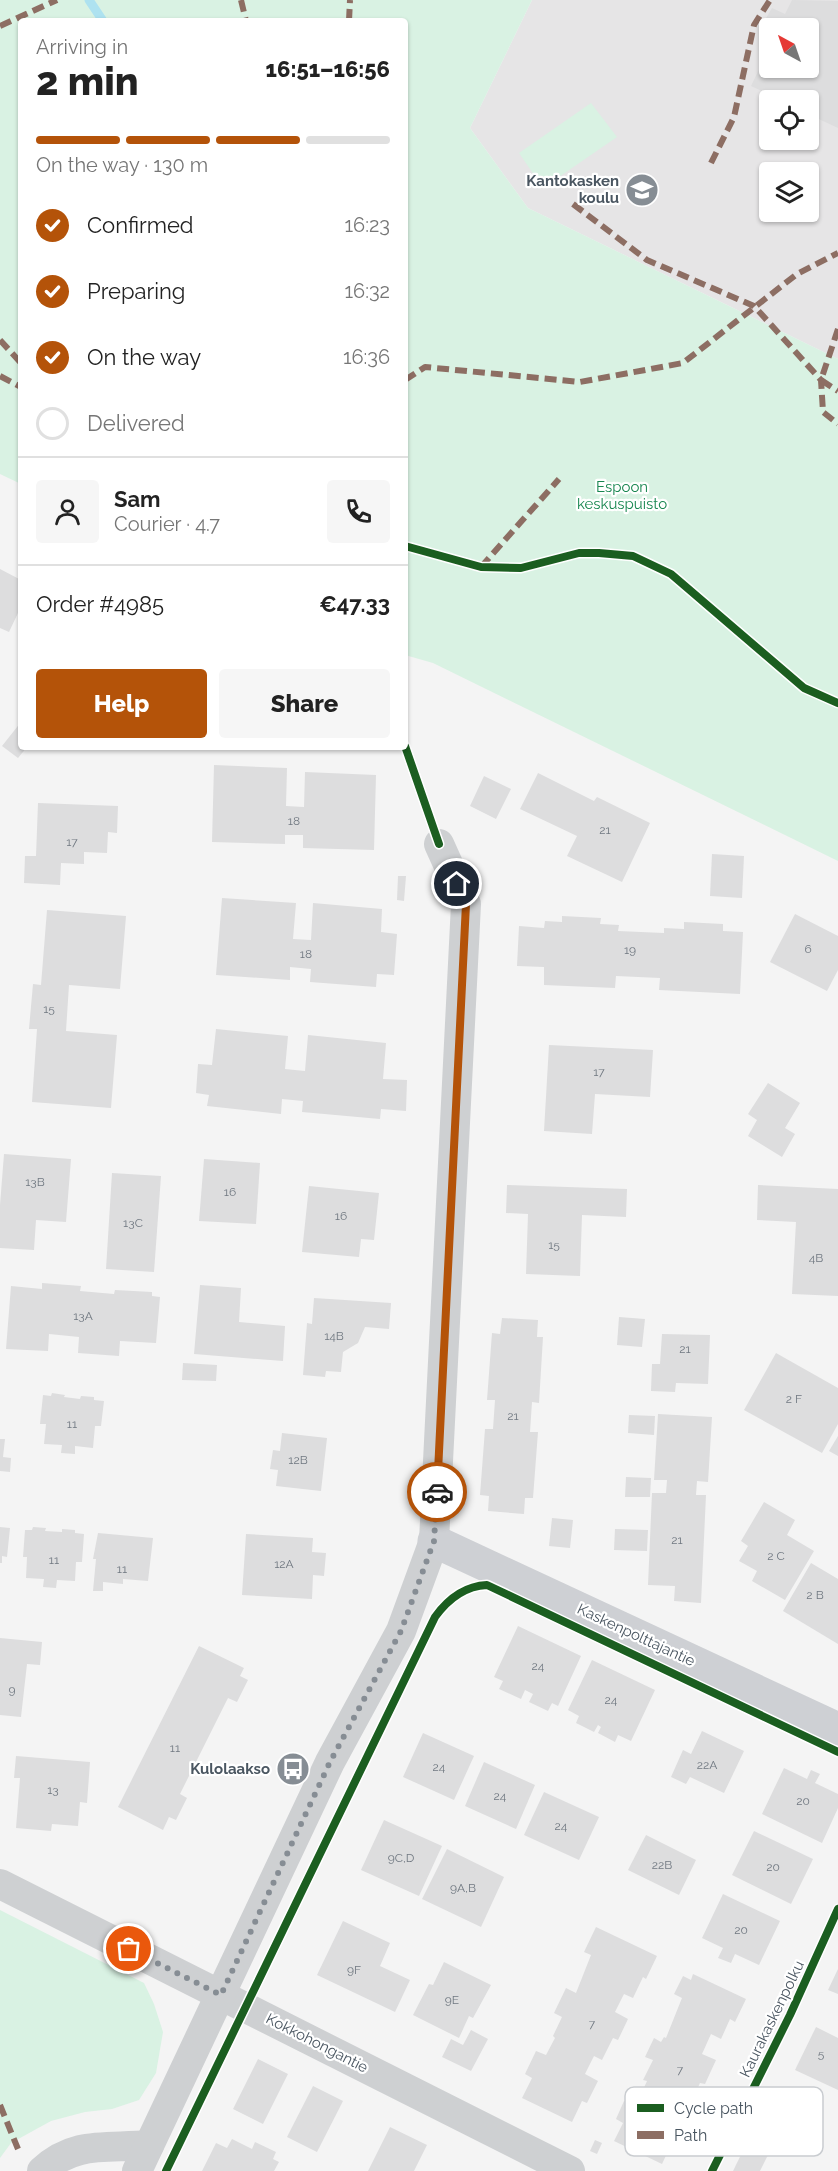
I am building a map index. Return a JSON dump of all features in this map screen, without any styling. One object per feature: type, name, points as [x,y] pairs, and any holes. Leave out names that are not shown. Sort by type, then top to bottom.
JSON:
[{"type":"street","points":[[42,2171],[55,2159],[75,2151],[102,2146],[143,2158],[330,1762],[401,1631],[434,1541],[466,904],[439,844]]},
{"type":"street","name":"Kaskenpolttajantie","points":[[434,1541],[838,1730]]},
{"type":"street","name":"Kokkohongantie","points":[[0,1884],[570,2171]]},
{"type":"shaded area","name":"Kantokasken koulu","points":[[532,0],[838,0],[838,359],[528,208],[470,128]]},
{"type":"green space","name":"Espoon keskuspuisto","points":[[0,0],[532,0],[470,128],[528,208],[838,359],[838,861],[433,663],[408,656],[408,18],[18,18],[18,483],[0,474]]},
{"type":"green space","points":[[591,103],[617,137],[543,188],[519,153]]},
{"type":"green space","points":[[0,1910],[144,1983],[163,2032],[156,2073],[139,2100],[112,2109],[85,2112],[51,2121],[11,2143],[0,2158]]},
{"type":"building","points":[[792,0],[838,1],[838,128],[819,119],[819,90],[760,90],[751,86],[759,70],[759,78],[819,78],[819,18],[766,18],[772,8],[785,14]]},
{"type":"building","points":[[0,569],[18,578],[18,613],[9,632],[0,628]]},
{"type":"building","points":[[18,726],[18,750],[25,750],[18,758],[2,746]]},
{"type":"building","points":[[214,765],[287,768],[286,806],[304,807],[305,772],[376,775],[374,850],[303,848],[303,835],[285,835],[285,844],[212,842]]},
{"type":"building","points":[[538,773],[594,801],[597,797],[650,823],[622,882],[567,856],[577,836],[520,809]]},
{"type":"building","points":[[484,776],[511,789],[496,819],[470,806]]},
{"type":"building","points":[[38,803],[118,806],[117,833],[108,832],[107,853],[84,852],[84,864],[61,863],[60,885],[24,883],[25,856],[36,856]]},
{"type":"building","points":[[712,854],[744,856],[742,898],[710,896]]},
{"type":"building","points":[[398,876],[406,876],[404,901],[397,900]]},
{"type":"building","points":[[222,898],[296,903],[293,939],[311,940],[313,903],[382,909],[381,932],[397,934],[394,975],[377,974],[376,987],[310,982],[311,969],[290,967],[290,980],[216,975]]},
{"type":"building","points":[[47,910],[126,916],[120,989],[69,985],[66,1031],[117,1035],[111,1108],[32,1102],[37,1029],[29,1029],[33,984],[41,985]]},
{"type":"building","points":[[795,914],[838,936],[838,970],[827,991],[770,962]]},
{"type":"building","points":[[562,916],[601,918],[600,924],[619,925],[618,931],[664,933],[664,928],[684,929],[684,922],[723,924],[723,931],[743,932],[740,994],[659,990],[660,978],[616,976],[615,988],[544,985],[544,967],[517,966],[519,926],[544,928],[545,921],[562,922]]},
{"type":"building","points":[[216,1029],[288,1036],[285,1069],[305,1071],[308,1035],[386,1043],[383,1079],[407,1080],[406,1111],[381,1109],[380,1119],[302,1112],[303,1101],[282,1099],[281,1114],[207,1106],[209,1095],[196,1093],[198,1064],[212,1065]]},
{"type":"building","points":[[549,1045],[653,1050],[650,1097],[595,1094],[592,1134],[544,1131]]},
{"type":"building","points":[[768,1083],[800,1103],[785,1128],[795,1134],[782,1157],[748,1136],[757,1120],[748,1114]]},
{"type":"building","points":[[4,1154],[71,1159],[66,1222],[36,1220],[34,1250],[0,1248],[0,1205]]},
{"type":"building","points":[[204,1159],[260,1163],[256,1224],[199,1221]]},
{"type":"building","points":[[112,1173],[161,1176],[154,1272],[106,1269]]},
{"type":"building","points":[[507,1185],[627,1189],[626,1217],[582,1215],[580,1276],[526,1274],[528,1214],[506,1213]]},
{"type":"building","points":[[758,1185],[838,1189],[838,1296],[792,1294],[796,1222],[757,1220]]},
{"type":"building","points":[[309,1186],[379,1193],[374,1240],[361,1239],[359,1257],[302,1252]]},
{"type":"building","points":[[42,1283],[81,1286],[80,1291],[114,1294],[115,1290],[152,1292],[152,1296],[160,1297],[156,1343],[120,1341],[119,1356],[78,1353],[79,1337],[49,1334],[48,1351],[6,1349],[11,1286],[42,1289]]},
{"type":"building","points":[[200,1285],[241,1288],[239,1322],[285,1326],[283,1361],[194,1354]]},
{"type":"building","points":[[314,1298],[391,1303],[389,1329],[365,1327],[358,1343],[343,1352],[341,1372],[326,1371],[325,1377],[303,1375],[307,1323],[312,1324]]},
{"type":"building","points":[[619,1317],[645,1319],[642,1347],[617,1345]]},
{"type":"building","points":[[502,1318],[538,1320],[537,1337],[543,1337],[539,1403],[532,1402],[530,1432],[538,1432],[533,1498],[525,1498],[524,1514],[488,1511],[489,1496],[480,1495],[485,1429],[493,1429],[495,1400],[487,1400],[492,1333],[500,1334]]},
{"type":"building","points":[[662,1334],[710,1335],[708,1384],[676,1383],[675,1392],[651,1391],[652,1364],[660,1364]]},
{"type":"building","points":[[776,1353],[838,1388],[838,1424],[822,1453],[744,1410]]},
{"type":"building","points":[[183,1363],[217,1365],[216,1381],[182,1380]]},
{"type":"building","points":[[52,1393],[80,1399],[81,1396],[94,1397],[94,1400],[104,1401],[101,1426],[95,1426],[93,1448],[75,1446],[75,1454],[61,1453],[62,1445],[44,1444],[46,1424],[40,1424],[43,1395],[51,1396]]},
{"type":"building","points":[[658,1414],[712,1417],[708,1482],[697,1481],[696,1495],[706,1495],[701,1603],[674,1601],[675,1586],[648,1585],[652,1493],[666,1493],[667,1480],[654,1480]]},
{"type":"building","points":[[629,1415],[655,1416],[654,1435],[628,1433]]},
{"type":"building","points":[[282,1433],[327,1438],[321,1491],[276,1486],[278,1470],[270,1469],[273,1450],[280,1451]]},
{"type":"building","points":[[838,1436],[838,1456],[829,1451]]},
{"type":"building","points":[[0,1439],[5,1439],[3,1457],[11,1458],[10,1472],[0,1471]]},
{"type":"building","points":[[626,1477],[651,1478],[650,1497],[625,1497]]},
{"type":"building","points":[[764,1502],[795,1520],[787,1535],[814,1551],[785,1600],[752,1581],[757,1571],[739,1561],[748,1546],[741,1541]]},
{"type":"building","points":[[552,1518],[573,1520],[570,1548],[549,1546]]},
{"type":"building","points":[[0,1527],[10,1528],[7,1557],[2,1556],[2,1563],[0,1563]]},
{"type":"building","points":[[33,1527],[46,1528],[45,1531],[75,1530],[75,1533],[84,1534],[82,1562],[76,1562],[75,1581],[57,1580],[56,1588],[43,1587],[44,1579],[26,1578],[27,1557],[23,1557],[25,1530],[32,1530]]},
{"type":"building","points":[[615,1529],[648,1530],[647,1551],[614,1550]]},
{"type":"building","points":[[98,1533],[153,1538],[148,1581],[123,1579],[123,1584],[103,1582],[103,1591],[93,1591],[96,1559],[93,1559]]},
{"type":"building","points":[[246,1534],[313,1538],[312,1552],[326,1553],[324,1576],[313,1575],[312,1599],[242,1595]]},
{"type":"building","points":[[811,1563],[838,1579],[838,1644],[783,1611]]},
{"type":"building","points":[[518,1626],[581,1656],[558,1706],[552,1703],[548,1711],[529,1702],[533,1694],[525,1690],[521,1699],[499,1689],[503,1681],[494,1677]]},
{"type":"building","points":[[0,1638],[42,1642],[40,1665],[27,1664],[21,1717],[0,1715]]},
{"type":"building","points":[[199,1646],[244,1668],[240,1676],[248,1680],[237,1702],[228,1698],[180,1794],[187,1798],[176,1820],[169,1817],[163,1830],[118,1807]]},
{"type":"building","points":[[592,1660],[655,1690],[631,1741],[618,1735],[615,1742],[598,1733],[601,1727],[598,1725],[594,1732],[576,1723],[579,1716],[568,1710]]},
{"type":"building","points":[[702,1731],[744,1751],[724,1793],[690,1777],[686,1784],[671,1777],[683,1750],[691,1754]]},
{"type":"building","points":[[423,1733],[474,1756],[454,1800],[403,1777]]},
{"type":"building","points":[[16,1756],[90,1762],[87,1803],[80,1802],[78,1826],[52,1824],[51,1831],[16,1828],[20,1778],[14,1778]]},
{"type":"building","points":[[484,1762],[535,1785],[516,1829],[465,1806]]},
{"type":"building","points":[[784,1768],[807,1779],[811,1770],[820,1774],[815,1783],[838,1794],[838,1808],[822,1843],[762,1814]]},
{"type":"building","points":[[544,1792],[599,1817],[579,1860],[524,1835]]},
{"type":"building","points":[[384,1820],[442,1846],[419,1896],[361,1870]]},
{"type":"building","points":[[754,1831],[813,1859],[791,1904],[732,1875]]},
{"type":"building","points":[[646,1835],[696,1860],[679,1895],[628,1870]]},
{"type":"building","points":[[447,1849],[504,1877],[481,1927],[422,1899]]},
{"type":"building","points":[[723,1894],[780,1921],[759,1965],[735,1954],[731,1963],[718,1958],[723,1948],[702,1938]]},
{"type":"building","points":[[343,1921],[390,1943],[380,1966],[410,1980],[395,2012],[317,1975]]},
{"type":"building","points":[[596,1927],[657,1956],[646,1979],[643,1977],[633,1998],[624,1994],[615,2012],[628,2019],[618,2040],[613,2038],[602,2060],[594,2056],[585,2074],[598,2081],[587,2103],[582,2101],[572,2122],[522,2098],[532,2078],[525,2074],[536,2051],[546,2055],[555,2038],[553,2036],[562,2017],[554,2013],[566,1988],[576,1993],[591,1955],[584,1952]]},
{"type":"building","points":[[444,1962],[491,1985],[473,2018],[469,2016],[459,2038],[413,2015],[429,1984],[433,1985]]},
{"type":"building","points":[[838,1969],[838,1994],[828,1990]]},
{"type":"building","points":[[693,1974],[746,1999],[735,2022],[730,2019],[721,2039],[711,2034],[702,2054],[716,2060],[705,2084],[700,2083],[698,2087],[644,2087],[647,2081],[643,2080],[653,2060],[645,2057],[654,2038],[661,2042],[664,2037],[666,2038],[682,1998],[674,1994],[683,1976],[691,1980]]},
{"type":"building","points":[[816,2027],[838,2038],[838,2090],[795,2070]]},
{"type":"building","points":[[471,2030],[488,2039],[471,2071],[442,2057],[451,2039],[463,2045]]},
{"type":"building","points":[[258,2059],[288,2074],[263,2124],[233,2109]]},
{"type":"building","points":[[313,2086],[343,2101],[317,2152],[287,2137]]},
{"type":"building","points":[[624,2101],[625,2146],[614,2141],[623,2123],[616,2119]]},
{"type":"building","points":[[390,2127],[427,2145],[414,2171],[368,2171]]},
{"type":"building","points":[[232,2139],[252,2149],[255,2142],[276,2152],[273,2159],[279,2162],[274,2171],[202,2171],[216,2143],[227,2148]]},
{"type":"building","points":[[595,2140],[602,2143],[597,2154],[590,2151]]},
{"type":"building","points":[[645,2156],[666,2156],[662,2164]]},
{"type":"building","points":[[740,2156],[768,2156],[760,2171],[733,2171]]},
{"type":"waterway","points":[[89,0],[101,18]]},
{"type":"marked path","points":[[0,26],[57,0]]},
{"type":"marked path","points":[[241,0],[245,18]]},
{"type":"marked path","points":[[349,18],[350,0]]},
{"type":"marked path","points":[[711,163],[734,117],[754,25],[770,0]]},
{"type":"marked path","points":[[573,204],[647,260],[754,306],[821,380],[823,412],[838,424]]},
{"type":"marked path","points":[[408,378],[425,367],[580,382],[683,363],[797,274],[838,253]]},
{"type":"marked path","points":[[838,329],[821,380],[838,391]]},
{"type":"marked path","points":[[0,340],[18,360]]},
{"type":"marked path","points":[[0,376],[18,385]]},
{"type":"marked path","points":[[481,567],[559,479]]},
{"type":"marked path","points":[[0,2105],[18,2149]]},
{"type":"cycle path","points":[[408,547],[481,567],[521,568],[579,553],[633,556],[671,574],[804,688],[838,703]]},
{"type":"cycle path","points":[[406,750],[439,844]]},
{"type":"cycle path","points":[[166,2171],[435,1617],[464,1591],[487,1585],[838,1752]]},
{"type":"cycle path","name":"Kaurakaskenpolku","points":[[754,2087],[790,2015],[838,1909]]},
{"type":"cycle path","name":"Kaurakaskenpolku","points":[[712,2171],[720,2156]]},
{"type":"way so far","points":[[129,1949],[221,1995],[330,1762],[401,1631],[434,1541],[437,1492]]},
{"type":"place","name":"Kantokasken koulu","points":[[642,190]]},
{"type":"place","name":"Kulolaakso","points":[[293,1769]]},
{"type":"route","points":[[437,1492],[466,904],[457,884]]}]
